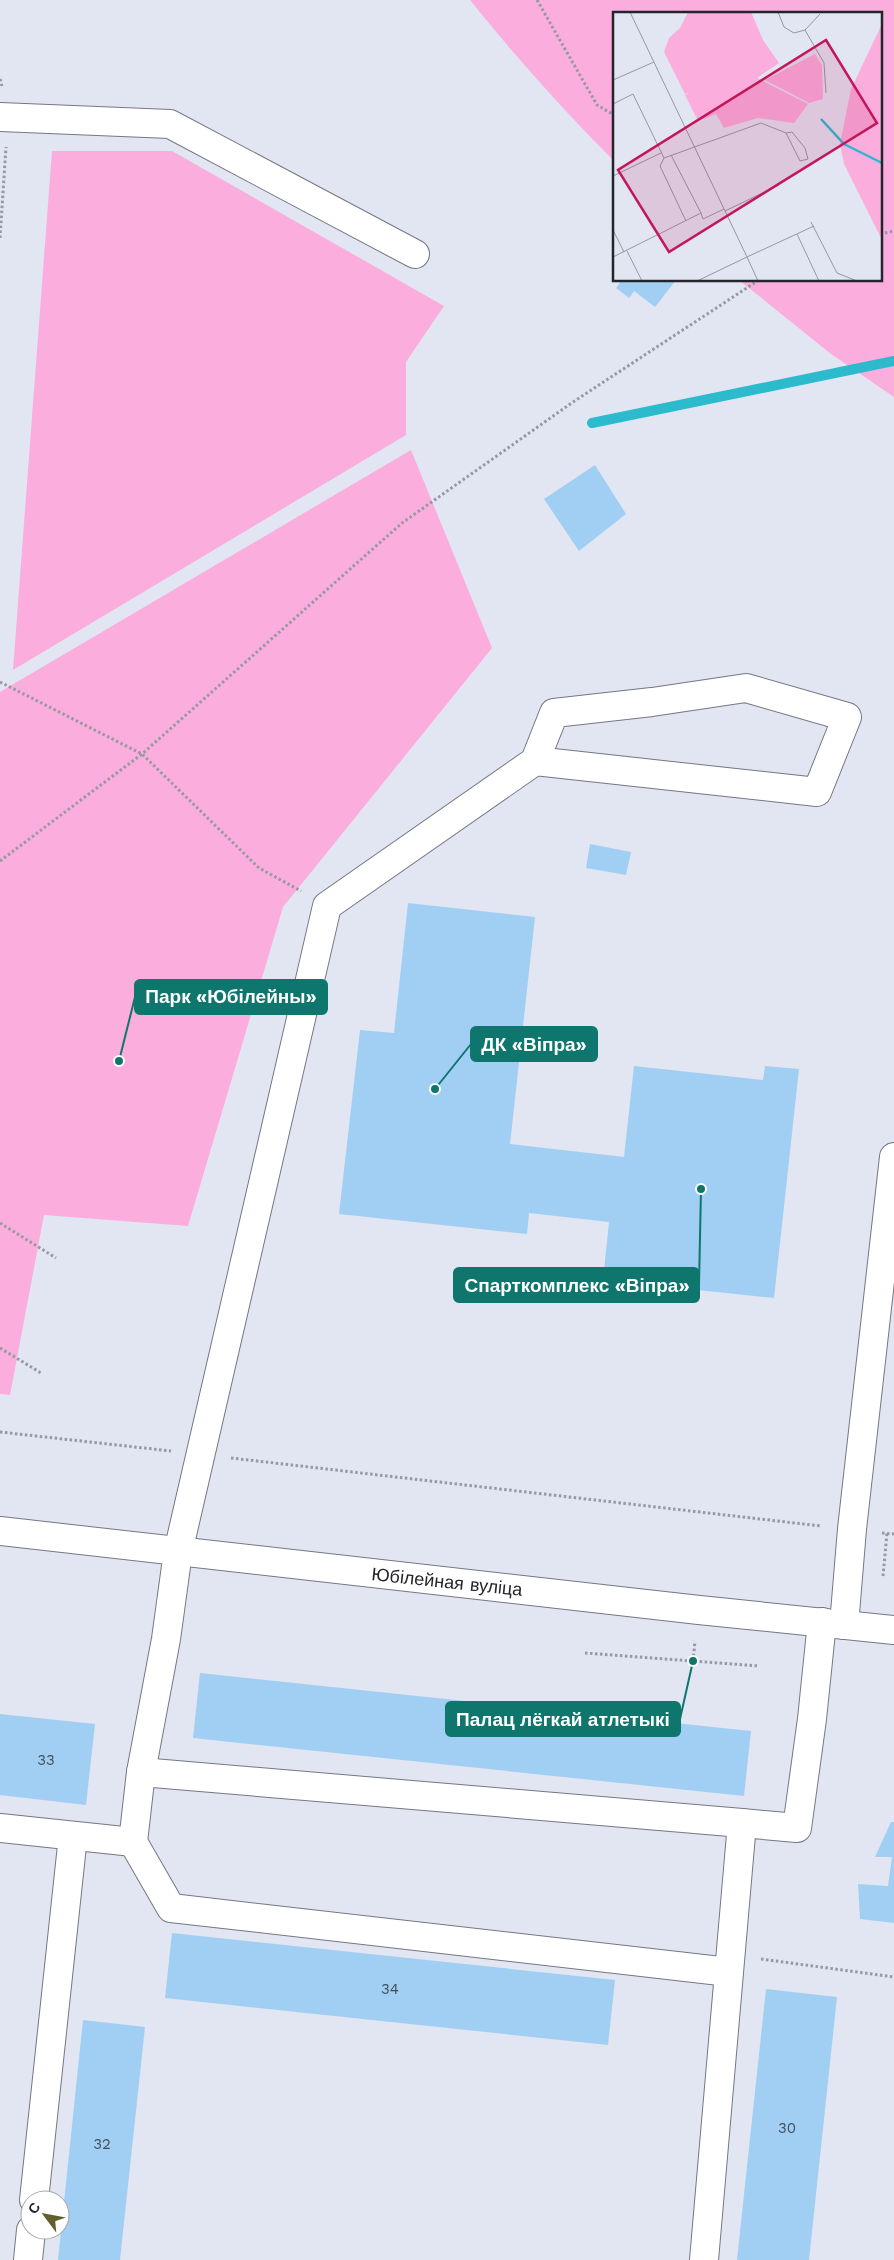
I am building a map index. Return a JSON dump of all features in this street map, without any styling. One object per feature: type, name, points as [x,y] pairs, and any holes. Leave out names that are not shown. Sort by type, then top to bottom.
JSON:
[{"type":"main road","points":[[4,117],[170,124],[415,254]]},
{"type":"main road","points":[[535,761],[817,792],[847,717],[746,688],[652,702],[554,713],[535,761],[327,906],[178,1552],[166,1639],[141,1772],[133,1842],[171,1908],[730,1963]]},
{"type":"main road","points":[[141,1772],[797,1828],[812,1719],[852,1530],[894,1157]]},
{"type":"main road","name":"Юбілейная вуліца","points":[[0,1531],[894,1630]]},
{"type":"main road","points":[[704,2260],[742,1823]]},
{"type":"main road","points":[[0,1828],[133,1842]]},
{"type":"main road","points":[[35,2190],[73,1836]]},
{"type":"main road","points":[[28,2260],[30,2240]]},
{"type":"path","points":[[537,0],[597,104],[613,114]]},
{"type":"path","points":[[0,79],[4,117],[0,238]]},
{"type":"path","points":[[0,861],[142,754],[402,523],[572,402],[757,281]]},
{"type":"path","points":[[0,682],[142,754],[259,868],[327,906]]},
{"type":"path","points":[[0,1223],[56,1258]]},
{"type":"path","points":[[0,1348],[41,1373]]},
{"type":"path","points":[[0,1432],[894,1534]]},
{"type":"path","points":[[884,1576],[887,1533]]},
{"type":"path","points":[[585,1652],[759,1666]]},
{"type":"path","points":[[730,1963],[894,1977]]},
{"type":"shaded area","points":[[470,0],[894,0],[894,397],[831,354],[740,281],[882,281],[882,12],[613,12],[613,160],[504,42]]},
{"type":"shaded area","points":[[52,151],[172,151],[444,306],[406,362],[406,435],[13,670]]},
{"type":"shaded area","points":[[411,450],[492,648],[283,907],[188,1226],[44,1215],[10,1395],[0,1394],[0,692]]},
{"type":"building","points":[[617,281],[675,281],[655,307],[634,291],[629,298],[616,288],[620,283]]},
{"type":"building","points":[[595,465],[626,514],[579,551],[544,499]]},
{"type":"building","points":[[590,844],[631,852],[626,875],[586,868]]},
{"type":"building","points":[[408,903],[535,917],[510,1144],[624,1157],[634,1066],[763,1080],[765,1066],[799,1069],[774,1298],[603,1280],[609,1222],[529,1213],[527,1234],[339,1214],[360,1030],[394,1033]]},
{"type":"building","points":[[200,1673],[751,1731],[744,1796],[193,1738]]},
{"type":"building","points":[[0,1714],[95,1724],[86,1805],[0,1795]]},
{"type":"building","points":[[891,1822],[894,1822],[894,1923],[860,1919],[858,1884],[888,1886],[892,1857],[875,1857]]},
{"type":"building","points":[[172,1933],[615,1980],[608,2045],[165,1998]]},
{"type":"building","points":[[766,1989],[837,1997],[809,2260],[737,2260]]},
{"type":"building","points":[[83,2020],[145,2027],[120,2260],[58,2260],[60,2240],[70,2240],[70,2190],[65,2190]]},
{"type":"waterway","points":[[592,423],[894,361]]},
{"type":"place","name":"Парк «Юбілейны»","points":[[119,1061]]},
{"type":"place","name":"ДК «Віпра»","points":[[435,1089]]},
{"type":"place","name":"Спарткомплекс «Віпра»","points":[[701,1189]]},
{"type":"place","name":"Палац лёгкай атлетыкі","points":[[693,1661]]}]
